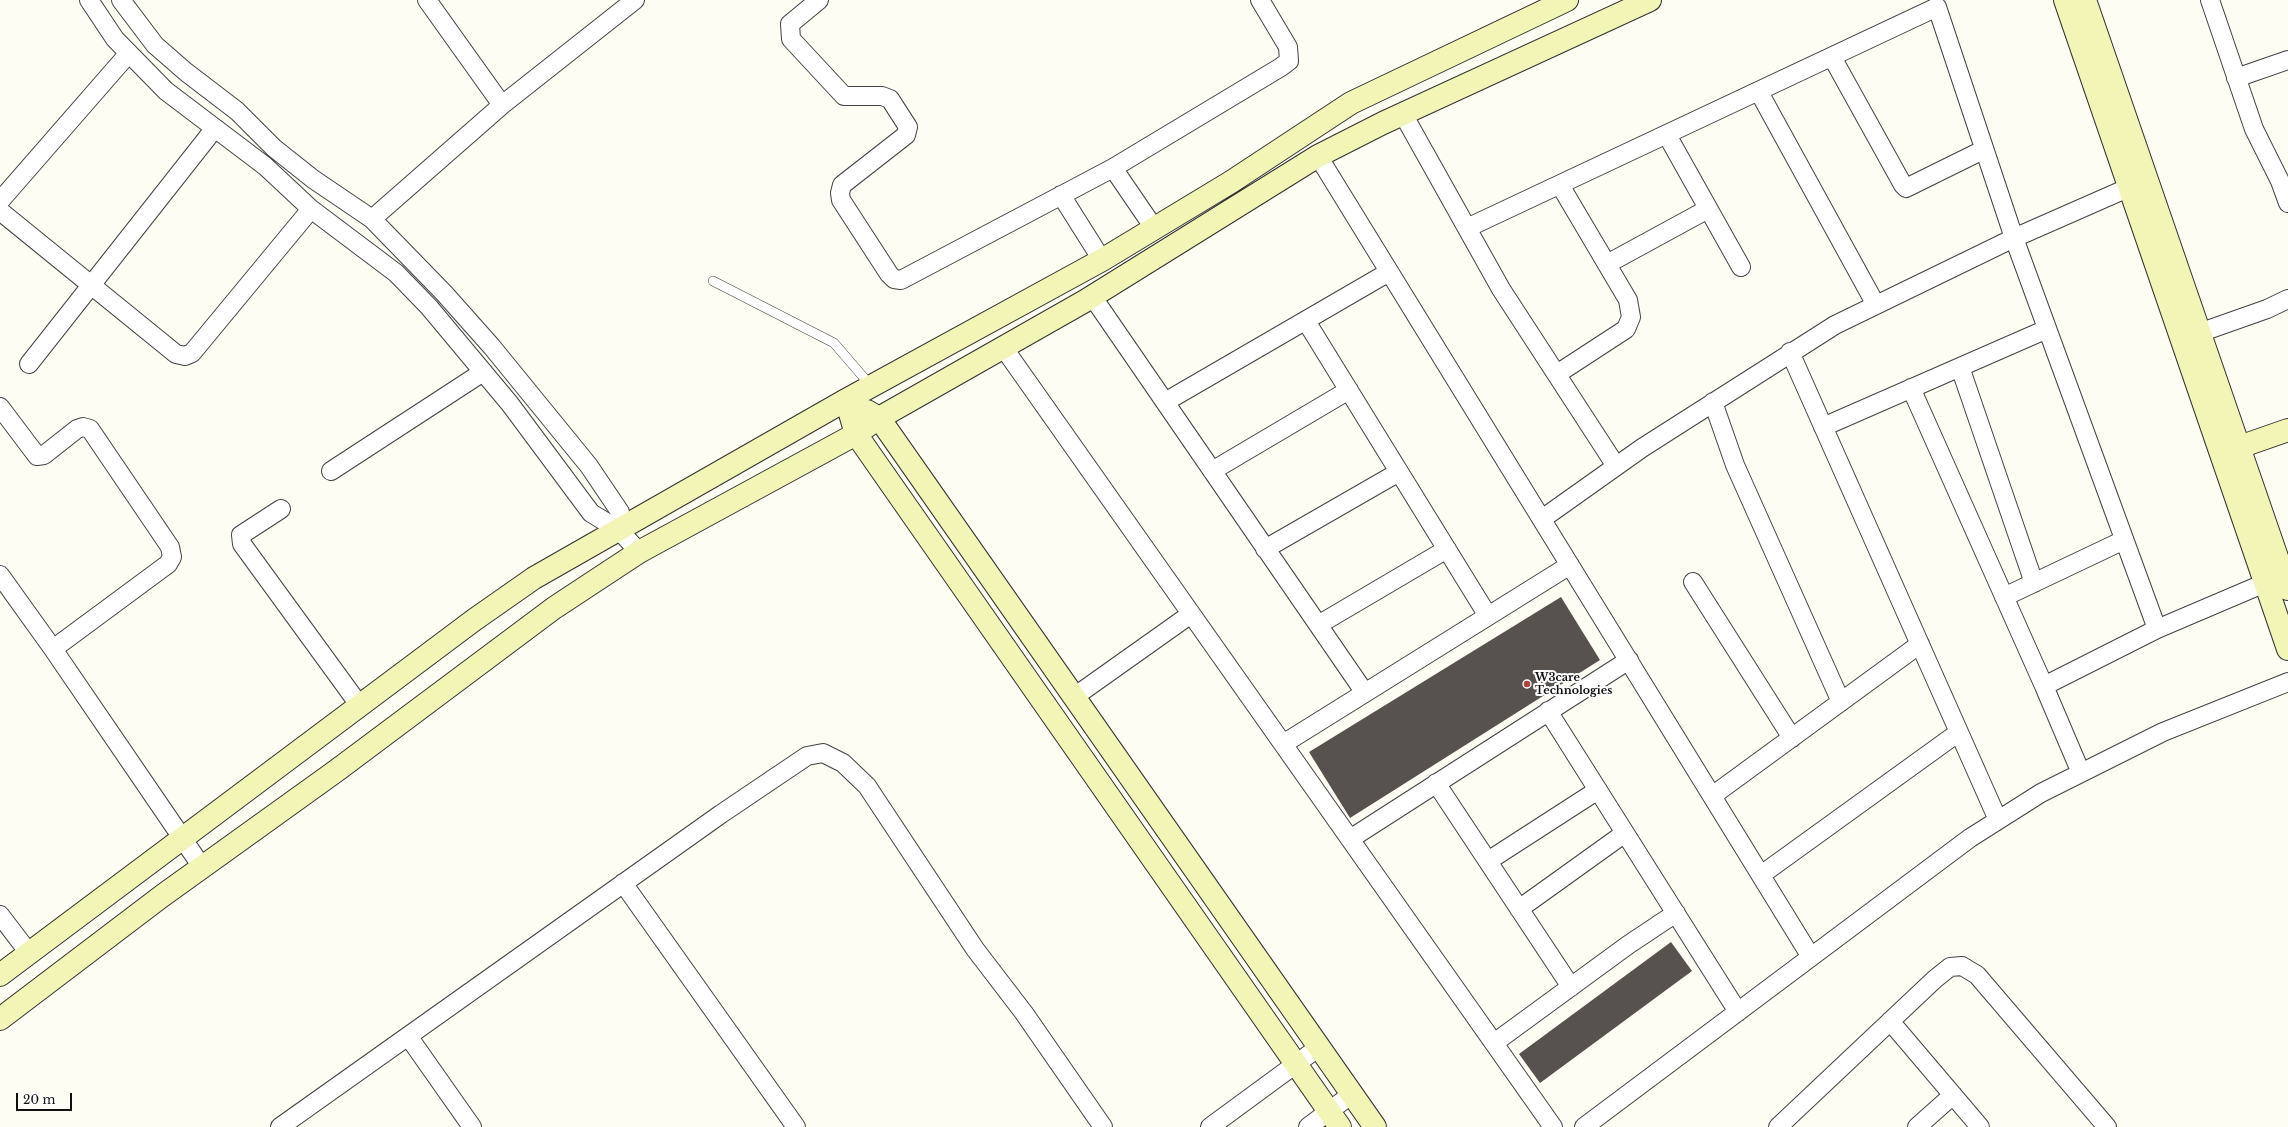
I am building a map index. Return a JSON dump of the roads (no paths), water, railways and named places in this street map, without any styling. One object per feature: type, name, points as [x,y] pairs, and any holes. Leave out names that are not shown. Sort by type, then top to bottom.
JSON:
[{"type":"street","points":[[89,0],[115,39],[166,91],[266,166],[311,209],[396,273],[430,308],[510,404],[591,513],[619,530],[639,552]]},
{"type":"street","points":[[122,0],[155,45],[186,72],[237,111],[274,148],[313,179],[372,219],[468,320],[589,466],[620,512],[619,530]]},
{"type":"street","points":[[427,0],[502,105]]},
{"type":"street","points":[[372,219],[615,6],[635,0]]},
{"type":"street","points":[[819,0],[790,24],[791,39],[844,96],[882,96],[890,99],[908,128],[906,135],[842,185],[840,193],[841,200],[888,274],[894,279],[901,280],[1113,168],[1289,61],[1288,47],[1260,0]]},
{"type":"street","points":[[0,975],[474,620],[534,578],[871,386],[1102,260],[1231,182],[1351,103],[1568,0]]},
{"type":"street","points":[[0,1019],[554,608],[639,552],[856,434],[879,418],[1092,296],[1318,156],[1403,114],[1650,0]]},
{"type":"street","points":[[2065,0],[2130,187],[2230,450],[2288,588]]},
{"type":"street","points":[[2085,0],[2199,332],[2266,583],[2288,649]]},
{"type":"street","points":[[2210,0],[2254,129],[2281,165],[2288,204]]},
{"type":"street","points":[[1467,228],[1832,57],[1935,4],[1983,150],[2014,238],[2157,629]]},
{"type":"street","points":[[0,201],[129,53]]},
{"type":"street","points":[[1832,57],[1906,188],[1983,150]]},
{"type":"street","points":[[2236,78],[2288,60]]},
{"type":"street","points":[[1758,92],[1876,305]]},
{"type":"street","points":[[1403,114],[1501,289],[1616,466]]},
{"type":"street","points":[[29,364],[215,128]]},
{"type":"street","points":[[1667,135],[1741,267]]},
{"type":"street","points":[[1318,156],[1811,957]]},
{"type":"street","points":[[1113,168],[1154,228]]},
{"type":"street","points":[[1557,374],[1626,330],[1631,317],[1628,300],[1560,185]]},
{"type":"street","points":[[1542,519],[1616,466],[1790,352],[1835,325],[2014,238],[2130,187]]},
{"type":"street","points":[[1062,195],[1102,260]]},
{"type":"street","points":[[0,212],[176,354],[185,356],[192,353],[311,209]]},
{"type":"street","points":[[1607,264],[1708,209]]},
{"type":"street","points":[[1165,402],[1389,272]]},
{"type":"street","points":[[1092,296],[1365,693]]},
{"type":"street","points":[[2199,332],[2267,309],[2288,299]]},
{"type":"street","points":[[1306,320],[1488,616]]},
{"type":"street","points":[[1823,427],[2047,329]]},
{"type":"street","points":[[1003,347],[1553,1127]]},
{"type":"street","points":[[1790,352],[1998,820]]},
{"type":"street","points":[[1960,367],[2034,584]]},
{"type":"street","points":[[331,471],[483,372]]},
{"type":"street","points":[[1912,388],[2044,686],[2080,773]]},
{"type":"street","points":[[1212,471],[1349,390]]},
{"type":"street","points":[[846,400],[879,418],[1375,1127]]},
{"type":"street","points":[[846,400],[856,434],[1334,1119]]},
{"type":"street","points":[[1713,402],[1735,464],[1841,702]]},
{"type":"street","points":[[0,407],[37,456],[44,455],[77,429],[83,427],[90,429],[170,547],[172,557],[168,564],[53,649]]},
{"type":"street","points":[[2230,450],[2288,430]]},
{"type":"street","points":[[1265,549],[1399,472]]},
{"type":"street","points":[[281,509],[241,535],[242,544],[360,706]]},
{"type":"street","points":[[2004,597],[2124,540]]},
{"type":"street","points":[[1318,625],[1447,550]]},
{"type":"street","points":[[1283,744],[1570,565]]},
{"type":"street","points":[[0,575],[53,649],[202,868]]},
{"type":"street","points":[[1693,582],[1792,738]]},
{"type":"street","points":[[2044,686],[2157,629],[2266,583]]},
{"type":"street","points":[[1074,697],[1191,614]]},
{"type":"street","points":[[1712,796],[1920,644]]},
{"type":"street","points":[[1350,838],[1629,660]]},
{"type":"street","points":[[1584,1127],[1970,838],[1998,820],[2041,793],[2162,732],[2288,682]]},
{"type":"street","points":[[1548,711],[1738,1012]]},
{"type":"street","points":[[1761,875],[1959,732]]},
{"type":"street","points":[[280,1127],[623,883],[807,756],[823,753],[843,762],[867,786],[975,949],[1024,1013],[1103,1127]]},
{"type":"street","points":[[1436,783],[1571,987]]},
{"type":"street","points":[[1488,862],[1598,790]]},
{"type":"street","points":[[1519,909],[1625,833]]},
{"type":"street","points":[[623,883],[796,1127]]},
{"type":"street","points":[[1494,1043],[1676,913]]},
{"type":"street","points":[[0,915],[29,953]]},
{"type":"street","points":[[1778,1127],[1935,979],[1950,968],[1962,966],[1977,975],[2098,1124]]},
{"type":"street","points":[[1890,1021],[1980,1127]]},
{"type":"street","points":[[408,1036],[472,1127]]},
{"type":"street","points":[[1210,1127],[1319,1047]]},
{"type":"street","points":[[1308,1127],[1334,1119],[1352,1094]]},
{"type":"street","points":[[1917,1127],[1953,1095]]},
{"type":"lane","points":[[713,281],[834,343],[871,386]]},
{"type":"place","name":"W3care Technologies","points":[[1527,684]]}]
